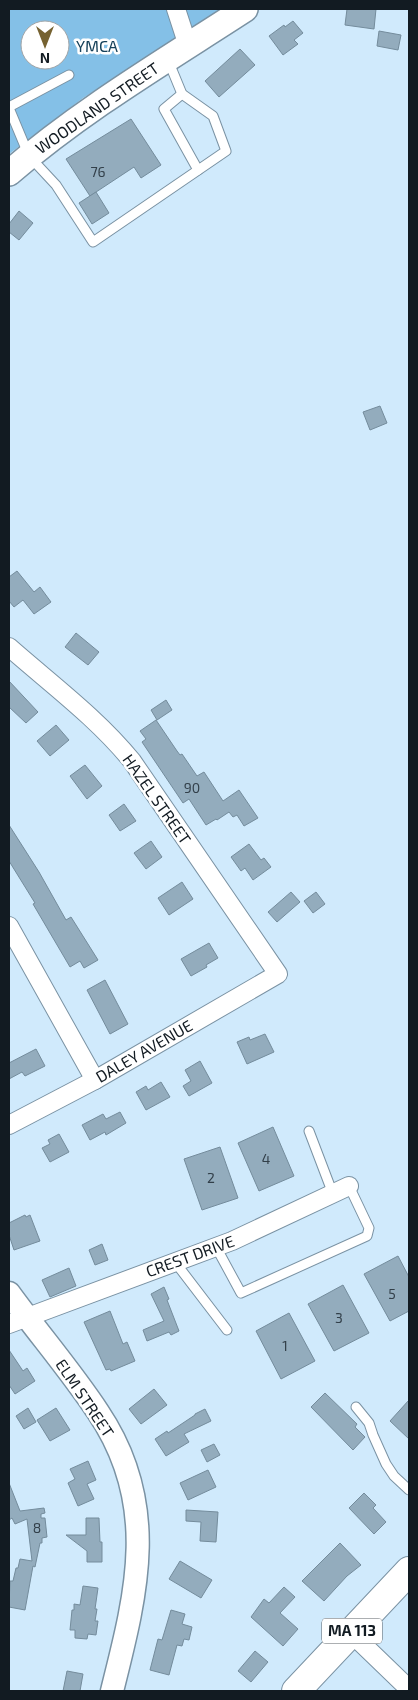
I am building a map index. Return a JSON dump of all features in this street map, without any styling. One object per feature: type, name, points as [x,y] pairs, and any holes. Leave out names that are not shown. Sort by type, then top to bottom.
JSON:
[{"type":"main road","name":"WOODLAND STREET","points":[[9,173],[58,132],[109,96],[245,9]]},
{"type":"main road","name":"MA 113","points":[[296,1691],[409,1571]]},
{"type":"street","points":[[176,9],[178,52]]},
{"type":"street","name":"HAZEL STREET","points":[[9,647],[117,742],[278,974]]},
{"type":"street","points":[[9,926],[95,1080]]},
{"type":"street","name":"DALEY AVENUE","points":[[9,1125],[95,1080],[278,974]]},
{"type":"street","name":"CREST DRIVE","points":[[18,1320],[232,1241],[349,1186]]},
{"type":"street","name":"ELM STREET","points":[[9,1293],[18,1320],[98,1412],[122,1459],[132,1490],[137,1514],[137,1574],[112,1691]]},
{"type":"street","points":[[350,1633],[409,1689]]},
{"type":"lane","points":[[69,75],[9,107],[29,156],[56,185],[93,242],[226,151],[213,116],[182,94],[178,52]]},
{"type":"lane","points":[[182,94],[164,109],[198,170]]},
{"type":"lane","points":[[309,1131],[332,1194]]},
{"type":"lane","points":[[216,1247],[241,1293],[367,1236],[369,1228],[349,1186]]},
{"type":"lane","points":[[175,1261],[227,1330]]},
{"type":"lane","points":[[356,1407],[370,1423],[373,1435],[386,1464],[394,1476],[409,1490]]},
{"type":"green space","name":"YMCA","points":[[9,9],[223,9],[83,98],[9,154]]},
{"type":"building","points":[[347,9],[376,9],[374,29],[345,25]]},
{"type":"building","points":[[293,21],[303,33],[294,40],[298,44],[283,55],[269,36]]},
{"type":"building","points":[[379,31],[401,35],[398,50],[377,46]]},
{"type":"building","points":[[240,49],[255,65],[219,97],[205,81]]},
{"type":"building","points":[[131,119],[161,165],[141,178],[134,167],[90,196],[66,159]]},
{"type":"building","points":[[96,192],[109,213],[92,224],[79,203]]},
{"type":"building","points":[[19,211],[33,223],[19,240],[9,232],[9,224]]},
{"type":"building","points":[[380,406],[387,423],[370,430],[363,412]]},
{"type":"building","points":[[17,571],[34,592],[40,587],[51,602],[34,614],[23,600],[14,607],[9,601],[9,577]]},
{"type":"building","points":[[76,633],[99,652],[88,665],[65,647]]},
{"type":"building","points":[[9,681],[38,712],[26,723],[9,707]]},
{"type":"building","points":[[166,700],[172,710],[157,720],[151,710]]},
{"type":"building","points":[[156,720],[197,776],[204,772],[223,801],[239,790],[258,818],[244,826],[237,815],[233,817],[229,812],[206,825],[189,799],[183,803],[142,742],[146,739],[140,731]]},
{"type":"building","points":[[56,725],[69,740],[50,756],[37,741]]},
{"type":"building","points":[[85,765],[102,786],[87,799],[70,776]]},
{"type":"building","points":[[124,804],[136,821],[120,831],[109,815]]},
{"type":"building","points":[[9,825],[39,872],[66,920],[71,917],[98,960],[84,968],[80,961],[70,967],[33,904],[35,903],[9,861]]},
{"type":"building","points":[[151,841],[162,857],[146,869],[134,853]]},
{"type":"building","points":[[249,844],[261,860],[264,858],[271,867],[253,880],[245,868],[241,871],[231,857]]},
{"type":"building","points":[[182,882],[193,899],[169,915],[158,898]]},
{"type":"building","points":[[291,892],[300,902],[277,922],[268,912]]},
{"type":"building","points":[[316,892],[325,904],[313,913],[304,901]]},
{"type":"building","points":[[209,943],[218,958],[191,976],[181,959]]},
{"type":"building","points":[[105,980],[128,1024],[110,1034],[87,990]]},
{"type":"building","points":[[265,1034],[274,1052],[247,1064],[237,1042],[249,1037],[250,1040]]},
{"type":"building","points":[[36,1049],[45,1066],[25,1076],[22,1072],[9,1079],[9,1063]]},
{"type":"building","points":[[200,1061],[212,1083],[189,1096],[183,1086],[191,1081],[185,1070]]},
{"type":"building","points":[[161,1082],[170,1097],[146,1110],[136,1092],[146,1086],[148,1090]]},
{"type":"building","points":[[120,1112],[126,1123],[106,1135],[105,1132],[90,1140],[82,1125],[103,1114],[106,1119]]},
{"type":"building","points":[[273,1127],[294,1176],[259,1191],[238,1143]]},
{"type":"building","points":[[59,1134],[69,1152],[50,1162],[42,1148],[50,1144],[48,1140]]},
{"type":"building","points":[[220,1147],[238,1198],[202,1210],[184,1159]]},
{"type":"building","points":[[25,1215],[26,1217],[30,1215],[40,1241],[14,1250],[9,1235],[9,1223]]},
{"type":"building","points":[[102,1244],[108,1260],[95,1265],[89,1250]]},
{"type":"building","points":[[398,1256],[409,1277],[409,1311],[390,1321],[364,1274]]},
{"type":"building","points":[[69,1268],[76,1286],[50,1297],[42,1280]]},
{"type":"building","points":[[343,1285],[369,1333],[334,1351],[308,1304]]},
{"type":"building","points":[[164,1287],[179,1331],[171,1335],[169,1332],[147,1341],[143,1330],[164,1321],[151,1294]]},
{"type":"building","points":[[110,1311],[123,1344],[127,1342],[135,1361],[111,1371],[110,1369],[106,1370],[84,1322]]},
{"type":"building","points":[[289,1313],[315,1361],[281,1379],[256,1331]]},
{"type":"building","points":[[9,1350],[23,1371],[27,1368],[35,1381],[15,1394],[9,1385]]},
{"type":"building","points":[[154,1389],[167,1405],[141,1424],[129,1409]]},
{"type":"building","points":[[325,1393],[357,1424],[355,1427],[365,1437],[353,1450],[311,1407]]},
{"type":"building","points":[[409,1400],[409,1439],[390,1421]]},
{"type":"building","points":[[28,1408],[36,1422],[24,1429],[16,1416]]},
{"type":"building","points":[[56,1408],[70,1430],[50,1441],[37,1420]]},
{"type":"building","points":[[205,1409],[211,1421],[184,1434],[189,1442],[166,1456],[155,1439],[167,1431],[168,1433]]},
{"type":"building","points":[[214,1444],[220,1455],[207,1462],[201,1450]]},
{"type":"building","points":[[88,1461],[96,1480],[87,1484],[94,1499],[78,1506],[68,1483],[75,1479],[70,1469]]},
{"type":"building","points":[[208,1470],[216,1487],[188,1500],[180,1483]]},
{"type":"building","points":[[9,1483],[20,1511],[44,1508],[45,1513],[41,1514],[41,1518],[45,1518],[47,1537],[42,1538],[35,1567],[33,1566],[25,1610],[9,1607],[10,1581],[13,1581],[20,1559],[32,1561],[27,1519],[15,1524],[12,1518],[9,1520]]},
{"type":"building","points":[[364,1493],[376,1505],[373,1508],[386,1522],[374,1534],[349,1508]]},
{"type":"building","points":[[186,1510],[218,1512],[216,1542],[200,1541],[201,1522],[186,1521]]},
{"type":"building","points":[[86,1518],[99,1518],[102,1562],[87,1562],[87,1551],[66,1535],[86,1535]]},
{"type":"building","points":[[340,1543],[361,1565],[347,1576],[324,1601],[302,1581]]},
{"type":"building","points":[[180,1561],[212,1580],[201,1598],[169,1579]]},
{"type":"building","points":[[83,1586],[98,1588],[95,1609],[97,1609],[95,1621],[98,1621],[96,1635],[88,1634],[87,1639],[75,1638],[75,1630],[70,1630],[72,1610],[74,1610],[74,1604],[80,1605]]},
{"type":"building","points":[[284,1587],[295,1597],[280,1613],[298,1629],[283,1646],[251,1617],[264,1599],[269,1603]]},
{"type":"building","points":[[171,1610],[185,1614],[182,1624],[192,1627],[189,1640],[184,1639],[182,1646],[177,1645],[169,1675],[150,1670],[158,1639],[162,1640]]},
{"type":"building","points":[[255,1651],[268,1662],[251,1682],[238,1671]]},
{"type":"building","points":[[67,1671],[83,1674],[80,1691],[63,1691]]}]
